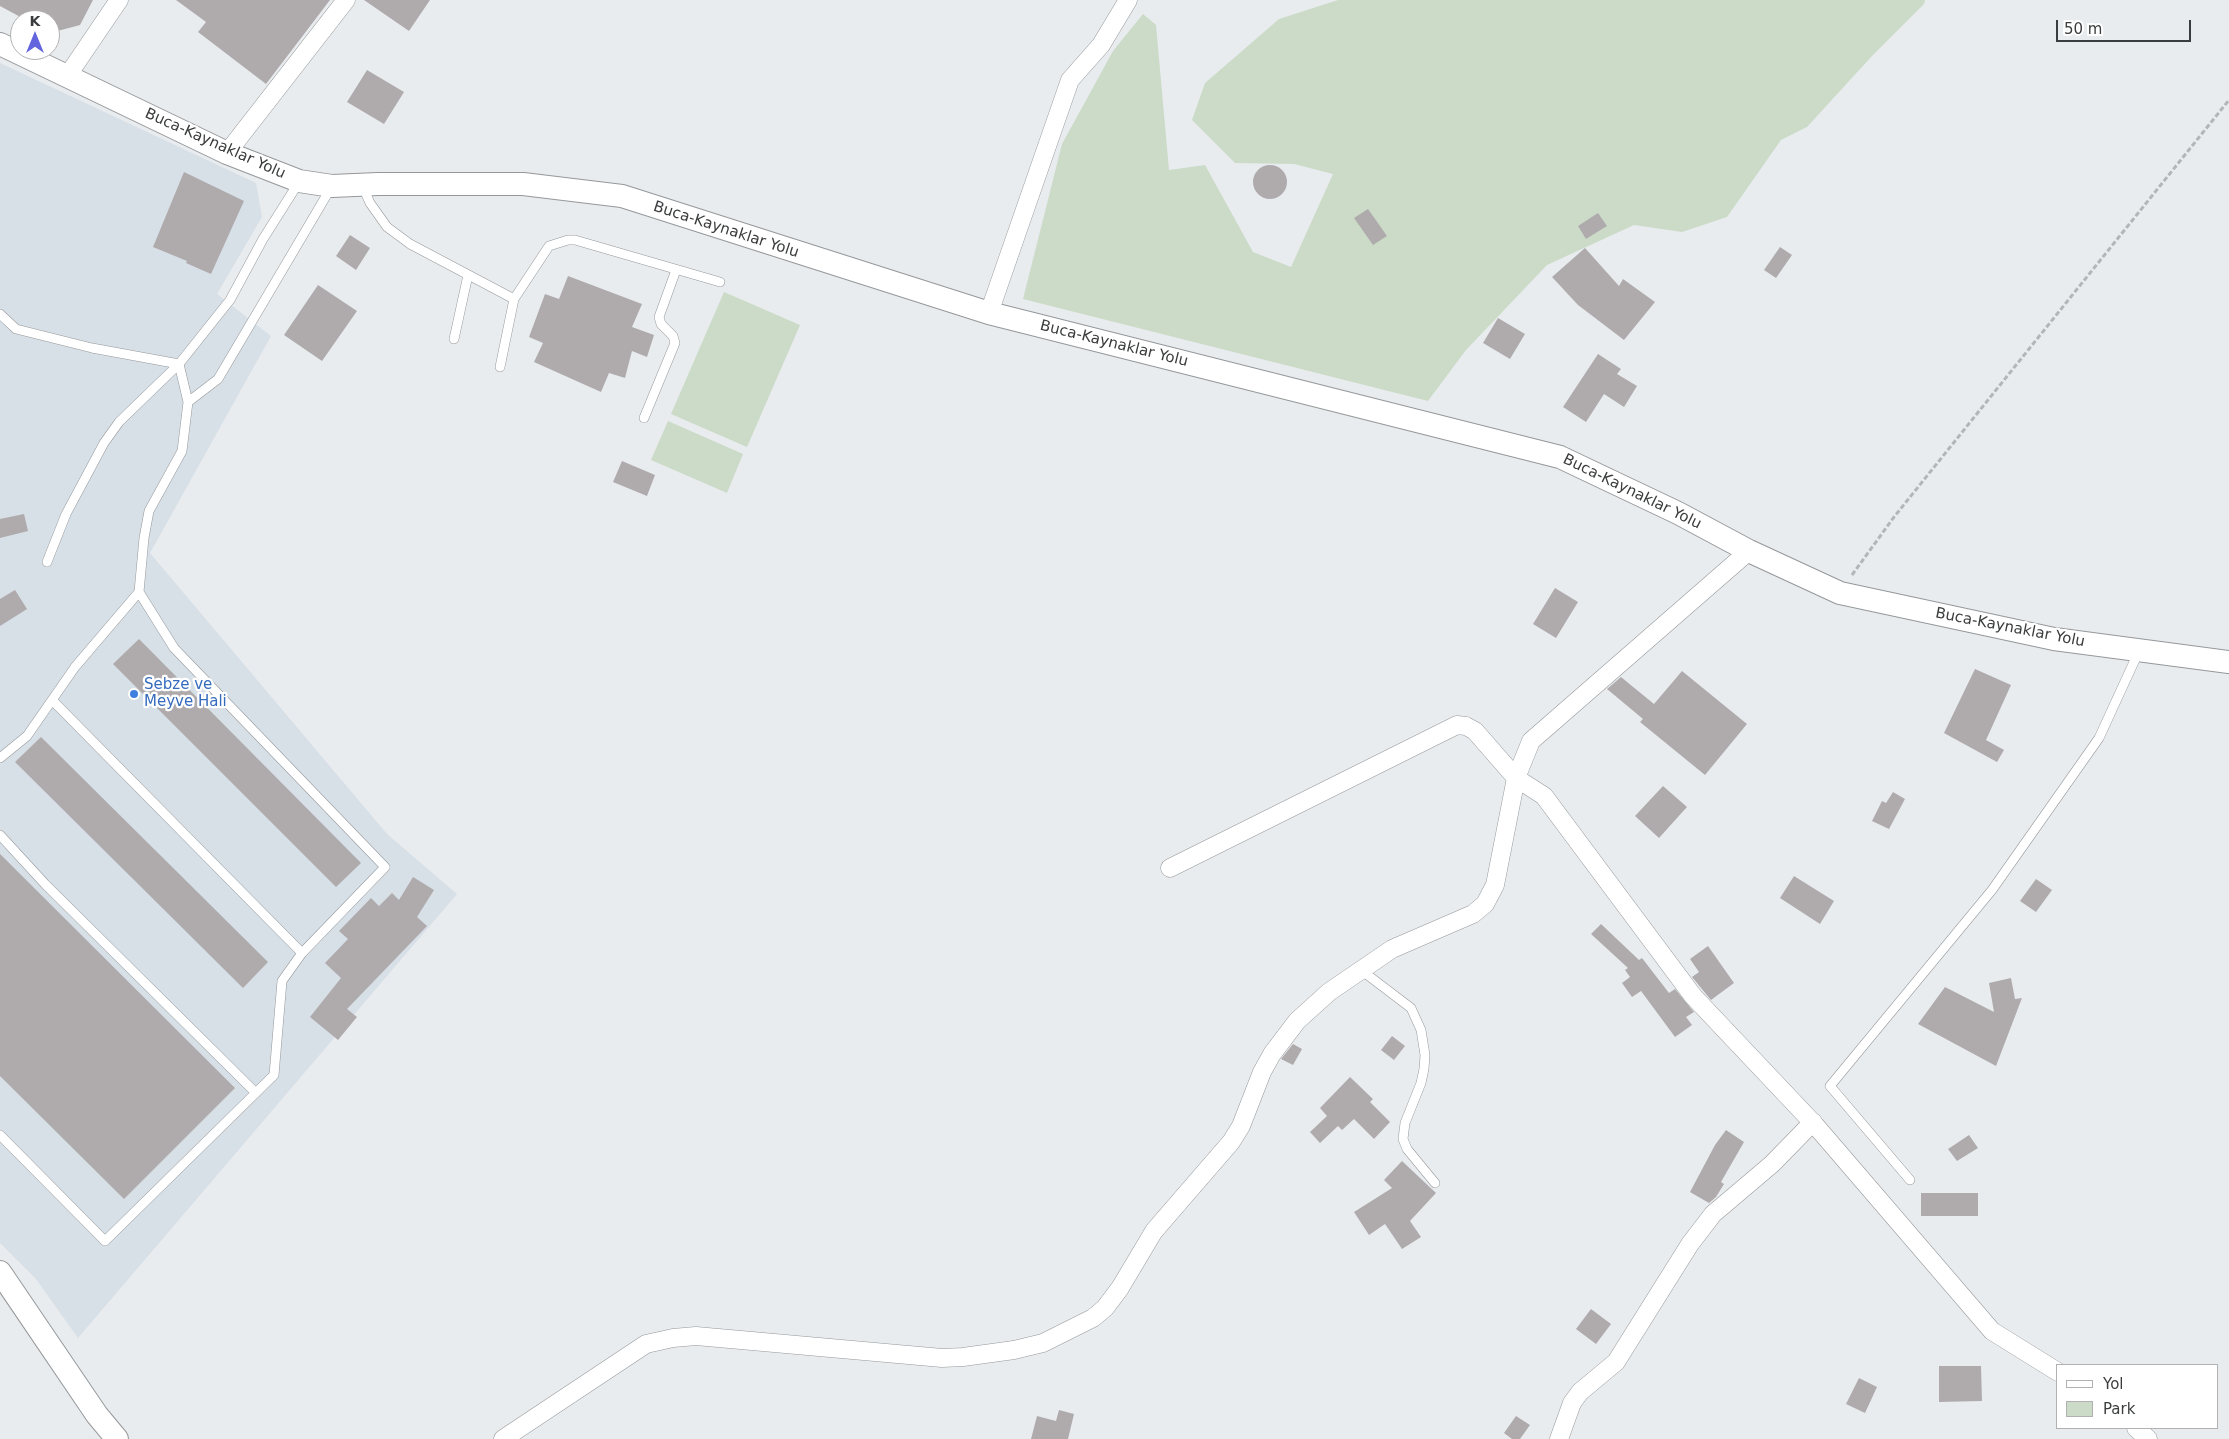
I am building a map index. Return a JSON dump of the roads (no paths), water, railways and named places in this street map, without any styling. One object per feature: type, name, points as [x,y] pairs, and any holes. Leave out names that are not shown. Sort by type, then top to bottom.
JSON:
[{"type":"street","points":[[68,75],[119,0]]},
{"type":"street","points":[[227,153],[346,0]]},
{"type":"street","points":[[989,313],[1070,80],[1101,45],[1128,0]]},
{"type":"street","name":"Buca-Kaynaklar Yolu","points":[[0,44],[227,153],[299,182],[332,186],[523,184],[622,196],[989,313],[1560,457],[1678,513],[1749,551],[1840,593],[2054,639],[2229,662]]},
{"type":"street","points":[[503,1439],[646,1344],[673,1338],[696,1336],[942,1358],[963,1357],[1007,1352],[1043,1343],[1093,1318],[1105,1308],[1120,1288],[1154,1232],[1231,1142],[1249,1109],[1262,1072],[1283,1037],[1312,1005],[1392,949],[1473,914],[1485,904],[1495,885],[1516,778],[1531,741],[1749,551]]},
{"type":"street","points":[[1170,868],[1457,725],[1466,726],[1475,731],[1516,778],[1544,796],[1693,996],[1813,1122],[1992,1331],[2056,1371]]},
{"type":"street","points":[[1559,1439],[1572,1403],[1580,1392],[1616,1362],[1690,1244],[1714,1214],[1772,1164],[1813,1122]]},
{"type":"street","points":[[0,1272],[98,1415],[117,1439]]},
{"type":"street","points":[[2137,1429],[2148,1439]]},
{"type":"lane","points":[[47,562],[66,514],[104,443],[118,422],[179,364],[230,300],[263,239],[299,182]]},
{"type":"lane","points":[[362,185],[370,203],[387,226],[410,244],[514,299]]},
{"type":"lane","points":[[188,402],[218,379],[332,186]]},
{"type":"lane","points":[[500,367],[514,299],[550,246],[561,241],[574,240],[720,282]]},
{"type":"lane","points":[[644,418],[675,342],[673,336],[661,324],[659,317],[676,270]]},
{"type":"lane","points":[[454,339],[468,275]]},
{"type":"lane","points":[[0,314],[16,329],[92,348],[179,364]]},
{"type":"lane","points":[[0,758],[27,736],[74,667],[139,592],[144,538],[149,510],[182,451],[188,402],[179,364]]},
{"type":"lane","points":[[0,1135],[104,1241],[274,1075],[282,980],[302,953],[384,867],[174,648],[139,592]]},
{"type":"lane","points":[[1910,1180],[1830,1086],[1992,890],[2099,738],[2140,651]]},
{"type":"lane","points":[[52,700],[302,953]]},
{"type":"lane","points":[[0,835],[45,884],[256,1093]]},
{"type":"lane","points":[[1361,970],[1411,1008],[1420,1030],[1424,1070],[1421,1083],[1405,1123],[1403,1139],[1407,1149],[1435,1183]]},
{"type":"place","name":"Sebze ve Meyve Hali","points":[[134,694]]}]
